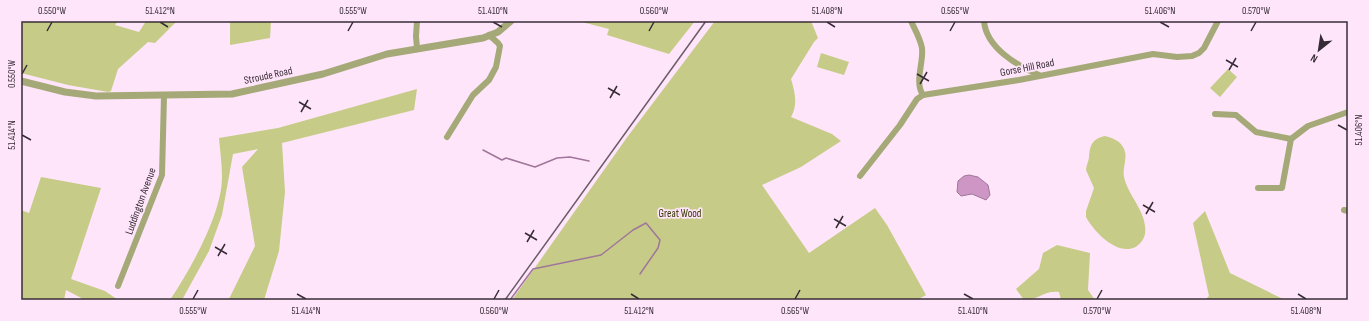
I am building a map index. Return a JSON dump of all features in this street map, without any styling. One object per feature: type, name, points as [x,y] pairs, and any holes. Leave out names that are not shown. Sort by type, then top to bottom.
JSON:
[{"type":"street","points":[[417,21],[417,48]]},
{"type":"street","name":"Stroude Road","points":[[21,81],[58,91],[84,95],[164,96],[239,92],[323,74],[370,59],[417,48],[489,36],[498,32],[511,21]]},
{"type":"street","points":[[860,176],[900,125],[917,99],[923,95],[919,88],[922,49],[911,21]]},
{"type":"street","points":[[984,21],[984,27],[990,38],[1004,53],[1021,66],[1039,75]]},
{"type":"street","name":"Gorse Hill Road","points":[[923,95],[1019,80],[1153,54],[1177,57],[1192,56],[1199,53],[1204,48],[1218,21]]},
{"type":"street","points":[[447,137],[473,95],[489,80],[496,67],[500,49],[498,43],[498,32]]},
{"type":"street","points":[[489,36],[498,43]]},
{"type":"street","name":"Luddington Avenue","points":[[118,286],[162,175],[164,96]]},
{"type":"street","points":[[1258,188],[1282,188],[1291,139],[1308,126],[1348,112]]},
{"type":"street","points":[[1215,114],[1236,115],[1256,132],[1291,139]]},
{"type":"green space","points":[[21,21],[118,21],[115,25],[139,32],[146,21],[177,21],[155,43],[148,42],[118,69],[111,91],[108,92],[68,85],[21,73]]},
{"type":"green space","points":[[230,21],[271,21],[270,38],[230,45]]},
{"type":"green space","points":[[578,21],[695,21],[669,54],[607,35],[609,29]]},
{"type":"green space","name":"Great Wood","points":[[715,21],[811,21],[818,38],[791,79],[795,94],[795,108],[791,117],[832,134],[841,141],[801,167],[762,185],[809,253],[875,208],[887,225],[926,295],[917,300],[512,300],[628,136]]},
{"type":"green space","points":[[821,53],[849,62],[844,75],[817,67]]},
{"type":"green space","points":[[1228,69],[1237,77],[1220,97],[1210,88]]},
{"type":"green space","points":[[417,89],[414,110],[282,143],[285,192],[279,251],[264,300],[229,299],[255,246],[242,167],[258,149],[233,154],[222,215],[209,251],[182,300],[170,300],[187,273],[204,241],[217,208],[221,192],[222,177],[219,138],[278,128]]},
{"type":"green space","points":[[1105,136],[1117,141],[1125,151],[1124,177],[1129,191],[1144,219],[1144,238],[1137,246],[1130,249],[1123,249],[1108,242],[1095,230],[1086,217],[1086,211],[1094,188],[1086,170],[1086,166],[1092,143]]},
{"type":"green space","points":[[41,177],[101,188],[71,279],[105,291],[118,300],[85,300],[66,290],[64,300],[21,300],[21,210],[29,213]]},
{"type":"green space","points":[[1205,211],[1230,273],[1285,300],[1205,300],[1209,296],[1193,223]]},
{"type":"green space","points":[[1057,245],[1090,253],[1088,290],[1095,300],[1061,300],[1059,292],[1050,292],[1029,300],[1024,300],[1016,289],[1039,269],[1043,253]]},
{"type":"shaded area","points":[[969,175],[978,177],[988,185],[990,195],[986,200],[972,194],[961,196],[957,192],[958,181],[964,176]]},
{"type":"waterway","points":[[483,150],[502,160],[506,158],[535,167],[557,158],[570,157],[589,161]]},
{"type":"waterway","points":[[510,300],[533,269],[601,255],[633,230],[646,223],[660,240],[658,248],[640,274]]},
{"type":"railway","points":[[505,300],[706,21]]}]
